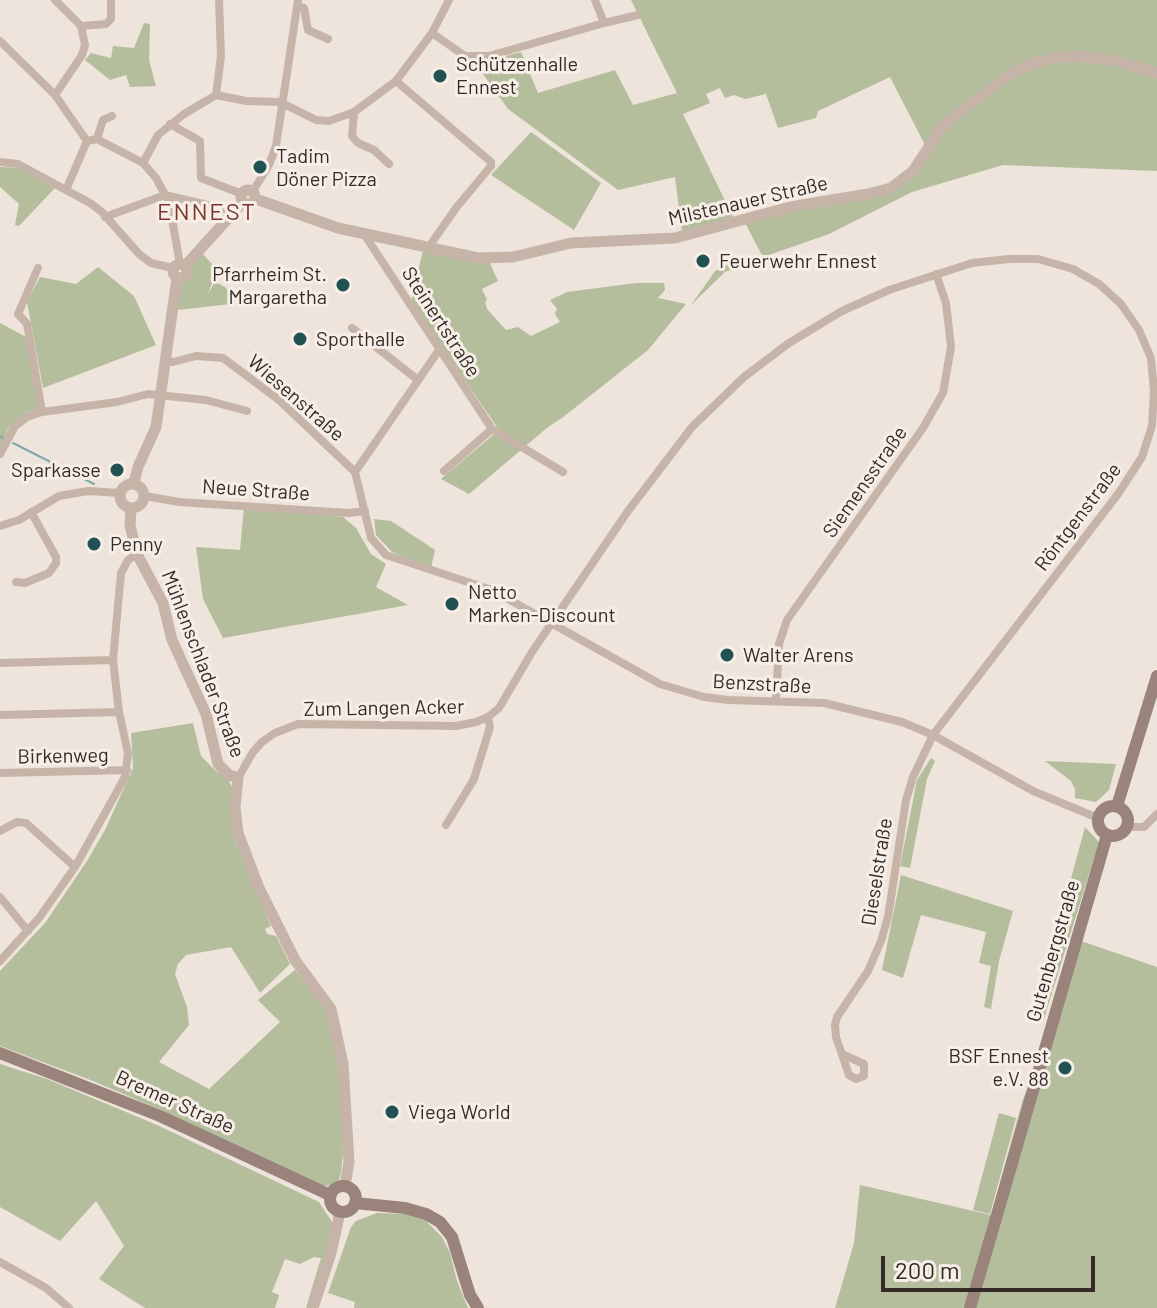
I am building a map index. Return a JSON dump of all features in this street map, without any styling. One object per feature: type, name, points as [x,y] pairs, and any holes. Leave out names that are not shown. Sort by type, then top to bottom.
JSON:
[{"type":"main road","points":[[1117,806],[1157,676]]},
{"type":"main road","points":[[1117,806],[1127,814],[1127,827],[1118,835],[1107,835],[1099,826],[1098,818],[1106,807],[1117,806]]},
{"type":"main road","name":"Gutenbergstraße","points":[[970,1308],[1107,835]]},
{"type":"main road","name":"Bremer Straße","points":[[0,1053],[160,1116],[330,1195]]},
{"type":"main road","points":[[345,1186],[353,1191],[355,1203],[351,1209],[340,1212],[330,1203],[330,1195],[335,1188],[345,1186]]},
{"type":"main road","points":[[355,1203],[405,1208],[440,1222],[452,1237],[470,1295],[478,1308]]},
{"type":"street","points":[[55,0],[81,26],[85,45],[82,55],[55,95]]},
{"type":"street","points":[[81,26],[106,24],[111,19],[111,0]]},
{"type":"street","points":[[216,95],[221,56],[219,0]]},
{"type":"street","points":[[143,163],[158,135],[216,95],[285,104],[316,120],[329,121],[354,112],[396,81],[432,33],[447,0]]},
{"type":"street","points":[[595,0],[604,23]]},
{"type":"street","points":[[298,3],[304,8],[308,30],[328,39]]},
{"type":"street","points":[[179,269],[248,196],[269,165],[285,104],[298,3]]},
{"type":"street","points":[[432,33],[465,56],[489,56],[638,15]]},
{"type":"street","points":[[0,41],[55,95],[92,140],[143,163],[156,178],[169,202],[179,269],[153,437],[138,467],[134,483]]},
{"type":"street","name":"Milstenauer Straße","points":[[248,196],[338,228],[478,258],[513,257],[571,243],[657,240],[691,234],[805,203],[880,192],[908,177],[950,120],[1007,76],[1030,64],[1081,56],[1116,61],[1157,73]]},
{"type":"street","points":[[396,81],[491,162],[428,248]]},
{"type":"street","points":[[354,112],[352,136],[389,164]]},
{"type":"street","points":[[66,190],[103,120],[112,116]]},
{"type":"street","points":[[170,124],[200,141],[201,178],[248,196]]},
{"type":"street","points":[[0,162],[18,164],[90,203],[146,260],[179,269]]},
{"type":"street","points":[[105,217],[165,195],[233,211]]},
{"type":"street","name":"Steinertstraße","points":[[363,233],[492,429],[563,472]]},
{"type":"street","name":"Röntgenstraße","points":[[551,623],[655,473],[692,427],[744,377],[789,343],[842,311],[889,290],[972,263],[1038,259],[1073,269],[1099,284],[1121,304],[1139,330],[1151,358],[1154,391],[1152,426],[1142,457],[1118,494],[933,735]]},
{"type":"street","points":[[38,268],[18,314],[27,324],[42,412]]},
{"type":"street","name":"Siemensstraße","points":[[776,701],[779,644],[787,620],[923,428],[943,393],[951,347],[946,303],[936,274]]},
{"type":"street","points":[[352,328],[418,380]]},
{"type":"street","points":[[355,472],[439,350]]},
{"type":"street","name":"Wiesenstraße","points":[[165,361],[196,356],[223,358],[279,400],[355,472]]},
{"type":"street","points":[[0,454],[15,426],[27,417],[42,412],[117,402],[148,394],[206,400],[247,411]]},
{"type":"street","points":[[444,471],[492,429]]},
{"type":"street","name":"Benzstraße","points":[[355,472],[371,538],[386,555],[492,590],[520,603],[660,684],[716,699],[824,703],[902,722],[933,735],[1033,791],[1098,818]]},
{"type":"street","points":[[134,483],[143,489],[145,496],[141,505],[131,508],[123,504],[120,493],[126,485],[134,483]]},
{"type":"street","points":[[0,526],[12,523],[49,500],[74,492],[120,493]]},
{"type":"street","name":"Neue Straße","points":[[145,496],[179,502],[349,513],[365,511]]},
{"type":"street","name":"Mühlenschlader Straße","points":[[131,508],[130,525],[137,554],[163,603],[172,640],[206,714],[218,764],[229,775],[238,778],[235,807],[238,833],[259,888],[295,960],[328,1003],[338,1032],[349,1162],[345,1186]]},
{"type":"street","points":[[16,582],[25,583],[49,573],[56,563],[56,557],[31,512]]},
{"type":"street","points":[[0,961],[28,931],[75,867],[127,770],[128,753],[113,660],[121,573],[128,560],[137,554]]},
{"type":"street","name":"Zum Langen Acker","points":[[238,778],[262,742],[298,724],[456,726],[488,717],[499,708],[551,623]]},
{"type":"street","points":[[0,663],[113,660]]},
{"type":"street","points":[[0,715],[119,712]]},
{"type":"street","points":[[446,825],[474,779],[490,727],[488,717]]},
{"type":"street","name":"Dieselstraße","points":[[842,1054],[836,1037],[837,1017],[868,971],[881,941],[888,917],[906,800],[933,735]]},
{"type":"street","name":"Birkenweg","points":[[0,773],[127,770]]},
{"type":"street","points":[[1127,827],[1144,827],[1157,814]]},
{"type":"street","points":[[0,831],[17,822],[26,823],[75,867]]},
{"type":"street","points":[[0,897],[28,931]]},
{"type":"street","points":[[313,1308],[331,1253],[340,1212]]},
{"type":"street","points":[[0,1262],[46,1288],[69,1308]]},
{"type":"green space","points":[[631,0],[1157,0],[1157,171],[1003,165],[912,192],[829,234],[763,257],[745,223],[785,212],[892,192],[913,178],[913,171],[927,149],[890,77],[818,111],[816,118],[778,128],[766,94],[745,99],[734,95],[725,98],[720,88],[706,94],[710,103],[683,114],[733,217],[682,232],[675,177],[618,190],[508,109],[473,60],[490,60],[521,52],[538,93],[615,70],[633,105],[677,93]]},
{"type":"green space","points":[[144,23],[150,24],[149,60],[156,86],[130,87],[126,75],[110,80],[85,60],[91,53],[111,58],[113,46],[134,48]]},
{"type":"green space","points":[[531,132],[601,183],[574,230],[491,175]]},
{"type":"green space","points":[[0,167],[20,168],[55,188],[19,226],[15,225],[19,204],[0,187]]},
{"type":"green space","points":[[199,250],[212,264],[214,278],[208,294],[215,282],[234,297],[231,304],[177,310],[180,285],[191,275],[191,264]]},
{"type":"green space","points":[[423,250],[489,261],[498,281],[482,289],[487,309],[506,330],[518,327],[531,336],[560,322],[555,314],[557,309],[550,300],[567,292],[636,283],[664,283],[665,290],[658,298],[686,304],[648,350],[548,427],[469,494],[441,479],[499,430],[411,302]]},
{"type":"green space","points":[[760,258],[725,272],[691,305],[715,271],[732,263]]},
{"type":"green space","points":[[98,267],[134,296],[156,345],[43,388],[27,302],[40,277],[76,284]]},
{"type":"green space","points":[[0,323],[28,338],[38,409],[26,413],[8,429],[0,450]]},
{"type":"green space","points":[[244,507],[343,517],[356,528],[371,554],[386,564],[376,587],[408,605],[223,638],[203,599],[196,547],[240,550]]},
{"type":"green space","points":[[374,519],[391,521],[435,550],[431,568],[392,552],[376,535]]},
{"type":"green space","points":[[193,723],[201,756],[226,776],[233,789],[235,841],[271,926],[265,929],[267,934],[276,936],[290,964],[260,993],[231,947],[186,955],[178,964],[175,974],[187,1007],[189,1025],[159,1062],[209,1089],[280,1022],[258,1000],[295,970],[324,1006],[334,1033],[339,1066],[341,1173],[339,1180],[327,1186],[308,1182],[168,1113],[0,1046],[0,971],[45,923],[105,830],[133,768],[131,733]]},
{"type":"green space","points":[[931,758],[935,761],[927,779],[910,868],[900,866],[917,780]]},
{"type":"green space","points":[[1045,761],[1116,764],[1109,790],[1096,802],[1075,798],[1071,781]]},
{"type":"green space","points":[[1085,827],[1099,842],[1043,1022],[1033,1019]]},
{"type":"green space","points":[[901,875],[1013,911],[999,961],[991,1009],[984,1007],[991,966],[979,963],[986,932],[921,915],[903,978],[882,970]]},
{"type":"green space","points":[[1081,941],[1157,967],[1157,1308],[835,1308],[854,1243],[860,1185],[991,1215],[1023,1099],[1048,1039]]},
{"type":"green space","points":[[0,1064],[47,1079],[157,1125],[319,1202],[334,1225],[309,1308],[306,1308],[321,1258],[314,1257],[300,1264],[285,1259],[272,1292],[279,1295],[275,1308],[145,1308],[99,1279],[124,1246],[96,1201],[60,1241],[0,1207]]},
{"type":"green space","points":[[999,1113],[1016,1118],[990,1214],[973,1210]]},
{"type":"green space","points":[[377,1213],[406,1214],[425,1220],[442,1237],[468,1308],[354,1308],[355,1302],[328,1293],[351,1227],[356,1221]]},
{"type":"waterway","points":[[13,443],[94,484]]},
{"type":"place","name":"Schützenhalle Ennest","points":[[440,76]]},
{"type":"place","name":"Tadim Döner Pizza","points":[[260,167]]},
{"type":"place","name":"Feuerwehr Ennest","points":[[703,261]]},
{"type":"place","name":"Pfarrheim St. Margaretha","points":[[343,285]]},
{"type":"place","name":"Sporthalle","points":[[300,339]]},
{"type":"place","name":"Sparkasse","points":[[117,470]]},
{"type":"place","name":"Penny","points":[[94,544]]},
{"type":"place","name":"Netto Marken-Discount","points":[[452,604]]},
{"type":"place","name":"Walter Arens","points":[[727,655]]},
{"type":"place","name":"BSF Ennest e.V. 88","points":[[1065,1068]]},
{"type":"place","name":"Viega World","points":[[392,1112]]},
{"type":"district","name":"ENNEST","points":[[207,212]]}]
